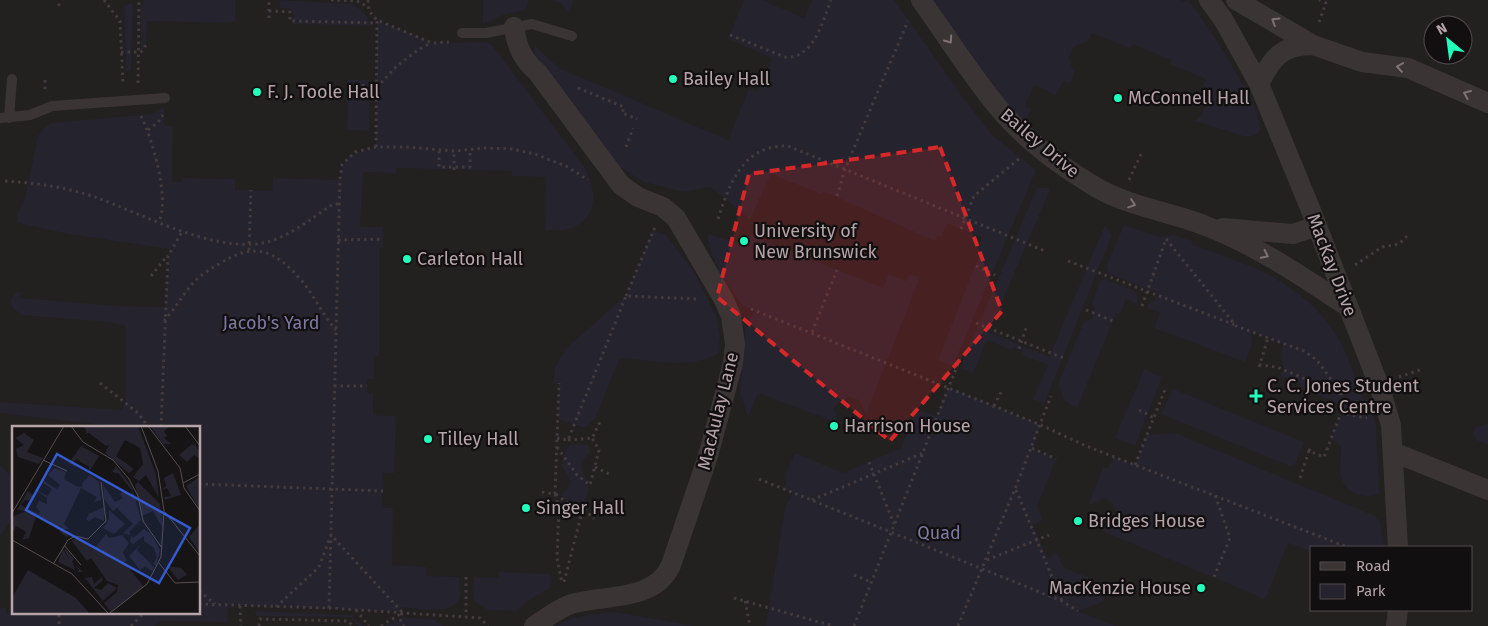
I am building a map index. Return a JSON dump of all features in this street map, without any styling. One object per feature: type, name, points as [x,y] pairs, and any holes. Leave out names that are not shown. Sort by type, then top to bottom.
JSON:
[{"type":"street","name":"Bailey Drive","points":[[921,0],[996,106],[1016,128],[1037,146],[1088,183],[1129,204],[1206,226],[1284,264],[1348,307]]},
{"type":"street","name":"MacKay Drive","points":[[1209,0],[1224,19],[1259,84],[1317,226],[1388,414],[1393,452],[1398,546]]},
{"type":"street","points":[[1236,0],[1313,45],[1362,62],[1408,68],[1488,103]]},
{"type":"street","name":"MacAulay Lane","points":[[514,27],[520,52],[527,63],[538,73],[613,176],[638,197],[664,207],[676,218],[724,300],[731,316],[734,344],[733,363],[708,456],[671,565],[663,580],[655,586],[637,592],[569,605],[534,626]]},
{"type":"street","points":[[1259,84],[1270,62],[1278,55],[1290,48],[1313,45]]},
{"type":"street","name":"Bailey Drive","points":[[1206,226],[1293,234],[1317,226]]},
{"type":"street","points":[[1393,452],[1488,490]]},
{"type":"street","points":[[1396,626],[1398,611]]},
{"type":"lane","points":[[462,33],[486,33],[532,24],[572,36]]},
{"type":"lane","points":[[12,79],[5,118],[30,115],[52,106],[165,98]]},
{"type":"path","points":[[59,0],[59,6]]},
{"type":"path","points":[[104,0],[120,21],[123,101]]},
{"type":"path","points":[[139,0],[140,115],[148,130],[161,191],[162,214],[159,221]]},
{"type":"path","points":[[269,0],[269,18]]},
{"type":"path","points":[[330,0],[357,2],[368,7]]},
{"type":"path","points":[[368,0],[369,11],[377,21],[376,147]]},
{"type":"path","points":[[730,35],[785,57],[794,58],[805,51],[818,33],[831,0]]},
{"type":"path","points":[[1319,0],[1326,3],[1319,23]]},
{"type":"path","points":[[269,11],[290,12],[290,21],[377,21],[432,43],[416,51],[396,66],[377,87],[349,86]]},
{"type":"path","points":[[836,196],[844,169],[909,18]]},
{"type":"path","points":[[121,52],[141,52],[146,44]]},
{"type":"path","points":[[574,86],[624,107],[622,114],[637,119]]},
{"type":"path","points":[[626,147],[633,128]]},
{"type":"path","points":[[718,219],[724,200],[742,164],[762,150],[771,147],[788,146],[1045,251]]},
{"type":"path","points":[[329,608],[340,179],[346,160],[355,152],[376,147],[406,147],[439,151],[470,151],[486,148],[503,149],[535,154],[568,167],[593,184],[613,176]]},
{"type":"path","points":[[439,151],[439,167],[454,168],[470,167],[470,151]]},
{"type":"path","points":[[454,151],[454,168]]},
{"type":"path","points":[[1128,182],[1141,154]]},
{"type":"path","points":[[961,228],[974,196],[1020,158]]},
{"type":"path","points":[[5,181],[40,183],[65,188],[96,197],[142,217],[159,221],[182,232],[249,244],[264,242],[282,236],[333,204],[340,204]]},
{"type":"path","points":[[249,250],[250,190]]},
{"type":"path","points":[[568,440],[664,207]]},
{"type":"path","points":[[151,276],[168,256],[182,232]]},
{"type":"path","points":[[1350,268],[1382,247],[1399,244],[1409,234]]},
{"type":"path","points":[[1142,306],[1145,292],[1167,237],[1236,326]]},
{"type":"path","points":[[338,240],[383,239]]},
{"type":"path","points":[[164,321],[175,310],[194,282],[223,262],[249,250],[266,252],[291,270],[310,291],[326,320],[336,331]]},
{"type":"path","points":[[161,426],[168,256]]},
{"type":"path","points":[[1068,260],[1145,292],[1304,352],[1317,360],[1342,395],[1341,413],[1324,456],[1309,452]]},
{"type":"path","points":[[976,266],[996,275]]},
{"type":"path","points":[[812,332],[837,270]]},
{"type":"path","points":[[626,296],[700,299]]},
{"type":"path","points":[[748,308],[948,387],[1041,425],[1086,446],[1215,494],[1344,546]]},
{"type":"path","points":[[1086,310],[1112,321]]},
{"type":"path","points":[[976,323],[1066,359]]},
{"type":"path","points":[[1019,349],[1026,328]]},
{"type":"path","points":[[1268,338],[1259,366],[1277,367],[1342,395]]},
{"type":"path","points":[[854,626],[960,359]]},
{"type":"path","points":[[1393,380],[1422,369]]},
{"type":"path","points":[[100,383],[138,413],[147,426]]},
{"type":"path","points":[[559,383],[555,494],[559,508],[557,558],[564,582]]},
{"type":"path","points":[[334,386],[367,386]]},
{"type":"path","points":[[1135,465],[1166,387]]},
{"type":"path","points":[[994,406],[1001,392]]},
{"type":"path","points":[[958,626],[1032,448],[1051,396]]},
{"type":"path","points":[[1139,410],[1151,416],[1153,420]]},
{"type":"path","points":[[1341,413],[1372,419]]},
{"type":"path","points":[[592,438],[602,420]]},
{"type":"path","points":[[557,438],[568,440],[592,438]]},
{"type":"path","points":[[557,447],[585,483],[590,485],[599,450],[592,438]]},
{"type":"path","points":[[1300,478],[1311,445]]},
{"type":"path","points":[[1032,448],[1056,459]]},
{"type":"path","points":[[812,500],[922,452]]},
{"type":"path","points":[[869,462],[895,524]]},
{"type":"path","points":[[595,467],[609,474]]},
{"type":"path","points":[[759,479],[1062,601],[1078,611]]},
{"type":"path","points":[[200,484],[383,491]]},
{"type":"path","points":[[1015,490],[1062,601]]},
{"type":"path","points":[[542,492],[555,494],[566,502],[583,508],[594,519]]},
{"type":"path","points":[[1214,577],[1230,538],[1215,494]]},
{"type":"path","points":[[558,585],[564,582],[583,508]]},
{"type":"path","points":[[276,608],[319,567],[331,535]]},
{"type":"path","points":[[331,535],[402,612]]},
{"type":"path","points":[[986,560],[1049,535]]},
{"type":"path","points":[[854,576],[871,582]]},
{"type":"path","points":[[466,577],[466,617]]},
{"type":"path","points":[[200,592],[215,604]]},
{"type":"path","points":[[734,598],[833,626]]},
{"type":"path","points":[[745,601],[750,626]]},
{"type":"path","points":[[200,604],[402,612],[480,618],[488,626]]},
{"type":"path","points":[[240,606],[241,626]]},
{"type":"path","points":[[356,610],[369,626]]},
{"type":"path","points":[[381,626],[402,612]]},
{"type":"path","points":[[402,612],[400,619],[404,626]]},
{"type":"path","points":[[132,626],[143,614]]},
{"type":"path","points":[[59,615],[59,626]]},
{"type":"path","points":[[259,626],[260,620],[348,621],[353,626]]},
{"type":"highlighted area","points":[[940,147],[1002,311],[890,441],[717,297],[749,174]]},
{"type":"shaded area","name":"University of New Brunswick","points":[[0,0],[1488,0],[1488,626],[0,626]]},
{"type":"green space","points":[[145,0],[235,0],[235,21],[231,21],[231,23],[147,21],[146,45],[141,52],[141,7]]},
{"type":"green space","points":[[280,0],[352,4],[364,13],[371,26],[294,24],[292,9],[280,8]]},
{"type":"green space","points":[[483,0],[529,0],[525,10],[505,14],[483,24]]},
{"type":"green space","points":[[554,0],[574,0],[568,13],[562,4]]},
{"type":"green space","points":[[744,0],[762,0],[804,18],[812,0],[894,0],[964,99],[992,135],[1036,170],[953,366],[938,360],[980,253],[977,252],[982,237],[947,223],[941,237],[937,235],[935,241],[823,191],[821,194],[771,174],[750,219],[710,187],[683,192],[644,182],[615,164],[533,52],[535,46],[559,68],[728,140],[749,89],[758,92],[772,58],[728,39]]},
{"type":"green space","points":[[934,0],[1180,0],[1182,3],[1188,0],[1219,44],[1244,86],[1259,121],[1259,131],[1255,135],[1246,137],[1195,121],[1201,115],[1208,101],[1202,89],[1206,79],[1169,64],[1171,60],[1133,44],[1130,48],[1092,33],[1087,42],[1074,46],[1069,57],[1072,68],[1075,70],[1070,83],[1063,81],[1056,95],[1034,85],[1025,106],[1031,109],[1025,124],[987,82]]},
{"type":"green space","points":[[131,3],[133,5],[131,70],[126,71],[124,6]]},
{"type":"green space","name":"Jacob's Yard","points":[[377,20],[432,43],[485,42],[492,45],[585,168],[592,186],[593,204],[586,219],[579,225],[566,230],[545,231],[546,177],[512,176],[512,171],[396,168],[396,173],[363,172],[360,227],[383,227],[383,248],[379,248],[379,356],[374,356],[374,379],[367,379],[367,392],[373,393],[373,415],[396,416],[394,473],[383,473],[382,508],[393,508],[392,565],[426,567],[426,576],[459,577],[460,596],[457,603],[451,607],[435,610],[401,607],[402,612],[228,605],[227,622],[161,621],[154,626],[0,626],[0,608],[6,608],[6,613],[11,614],[200,614],[200,426],[112,426],[0,413],[0,402],[122,410],[126,402],[126,326],[107,322],[21,315],[12,307],[10,301],[15,293],[21,292],[20,298],[118,306],[165,307],[170,249],[69,234],[18,223],[18,213],[25,198],[38,136],[44,128],[51,123],[152,114],[164,107],[164,126],[173,126],[172,182],[182,182],[182,178],[235,179],[235,190],[272,191],[273,178],[343,180],[340,179],[344,164],[351,156],[376,147]]},
{"type":"green space","points":[[348,80],[369,80],[369,131],[347,130]]},
{"type":"green space","points":[[1037,188],[1049,188],[1049,192],[989,332],[1049,357],[1105,225],[1112,235],[1044,404],[1033,399],[1048,365],[1022,355],[1023,351],[1014,347],[1012,350],[987,340],[973,373],[962,369],[963,361]]},
{"type":"green space","points":[[1124,225],[1160,237],[1173,235],[1193,241],[1192,245],[1254,268],[1273,277],[1291,289],[1324,318],[1337,336],[1345,352],[1364,403],[1370,403],[1376,427],[1379,493],[1369,496],[1358,495],[1345,485],[1341,472],[1341,447],[1339,443],[1331,440],[1341,413],[1343,400],[1339,403],[1300,387],[1301,384],[1280,376],[1284,370],[1281,356],[1283,344],[1251,332],[1252,344],[1245,362],[1154,328],[1160,313],[1147,308],[1149,303],[1155,300],[1159,293],[1109,274],[1106,267]]},
{"type":"green space","points":[[653,231],[665,234],[695,273],[716,316],[720,337],[718,354],[694,362],[682,363],[620,358],[595,418],[585,428],[558,419],[559,383],[553,384],[555,367],[566,348],[626,296]]},
{"type":"green space","points":[[708,234],[744,245],[750,235],[883,288],[888,275],[906,281],[909,275],[920,277],[866,414],[859,400],[850,397],[838,402],[834,410],[839,423],[758,393],[748,417],[740,392],[745,328],[755,310],[747,308],[742,304],[725,280],[714,260],[708,242]]},
{"type":"green space","points":[[1106,279],[1135,291],[1138,297],[1137,304],[1126,299],[1120,314],[1116,313],[1077,408],[1065,401],[1058,385],[1084,321],[1092,319],[1095,309],[1092,302],[1100,281]]},
{"type":"green space","points":[[1144,369],[1162,377],[1135,446],[1115,438]]},
{"type":"green space","name":"Quad","points":[[948,387],[1041,425],[1032,448],[1056,459],[1037,507],[1043,520],[1033,525],[1047,558],[1057,553],[1063,567],[1109,586],[1103,602],[1078,611],[1115,626],[766,626],[785,508],[793,493],[785,490],[786,473],[795,453],[843,473],[901,448],[916,409],[937,416]]},
{"type":"green space","points":[[1173,389],[1304,442],[1295,464],[1290,466],[1161,414]]},
{"type":"green space","points":[[1488,423],[1488,445],[1476,440],[1473,432],[1476,427]]},
{"type":"green space","points":[[1175,433],[1375,516],[1381,524],[1383,546],[1310,546],[1310,551],[1288,543],[1265,599],[1102,531],[1100,528],[1113,522],[1116,512],[1112,502],[1104,498],[1090,505],[1089,503],[1103,467],[1108,469],[1114,457],[1135,465],[1147,435]]},
{"type":"green space","points":[[571,444],[588,445],[590,452],[582,461],[581,467],[589,489],[584,504],[564,499],[562,495],[571,482],[562,466],[564,451]]},
{"type":"green space","points":[[0,466],[12,480],[12,516],[0,535]]},
{"type":"green space","points":[[499,572],[550,574],[551,587],[525,603],[518,611],[488,610],[473,600],[474,577],[499,578]]},
{"type":"green space","points":[[255,611],[351,615],[363,626],[358,626],[350,617],[256,616]]},
{"type":"green space","points":[[614,612],[691,626],[556,626],[577,617]]},
{"type":"green space","points":[[404,617],[435,620],[443,626],[384,626]]},
{"type":"place","name":"Bailey Hall","points":[[673,79]]},
{"type":"place","name":"F. J. Toole Hall","points":[[257,92]]},
{"type":"place","name":"McConnell Hall","points":[[1118,98]]},
{"type":"place","name":"University of New Brunswick","points":[[744,241]]},
{"type":"place","name":"Carleton Hall","points":[[407,259]]},
{"type":"place","name":"C. C. Jones Student Services Centre","points":[[1256,396]]},
{"type":"place","name":"Harrison House","points":[[834,426]]},
{"type":"place","name":"Tilley Hall","points":[[428,439]]},
{"type":"place","name":"Singer Hall","points":[[526,508]]},
{"type":"place","name":"Bridges House","points":[[1078,521]]},
{"type":"place","name":"MacKenzie House","points":[[1201,588]]}]
